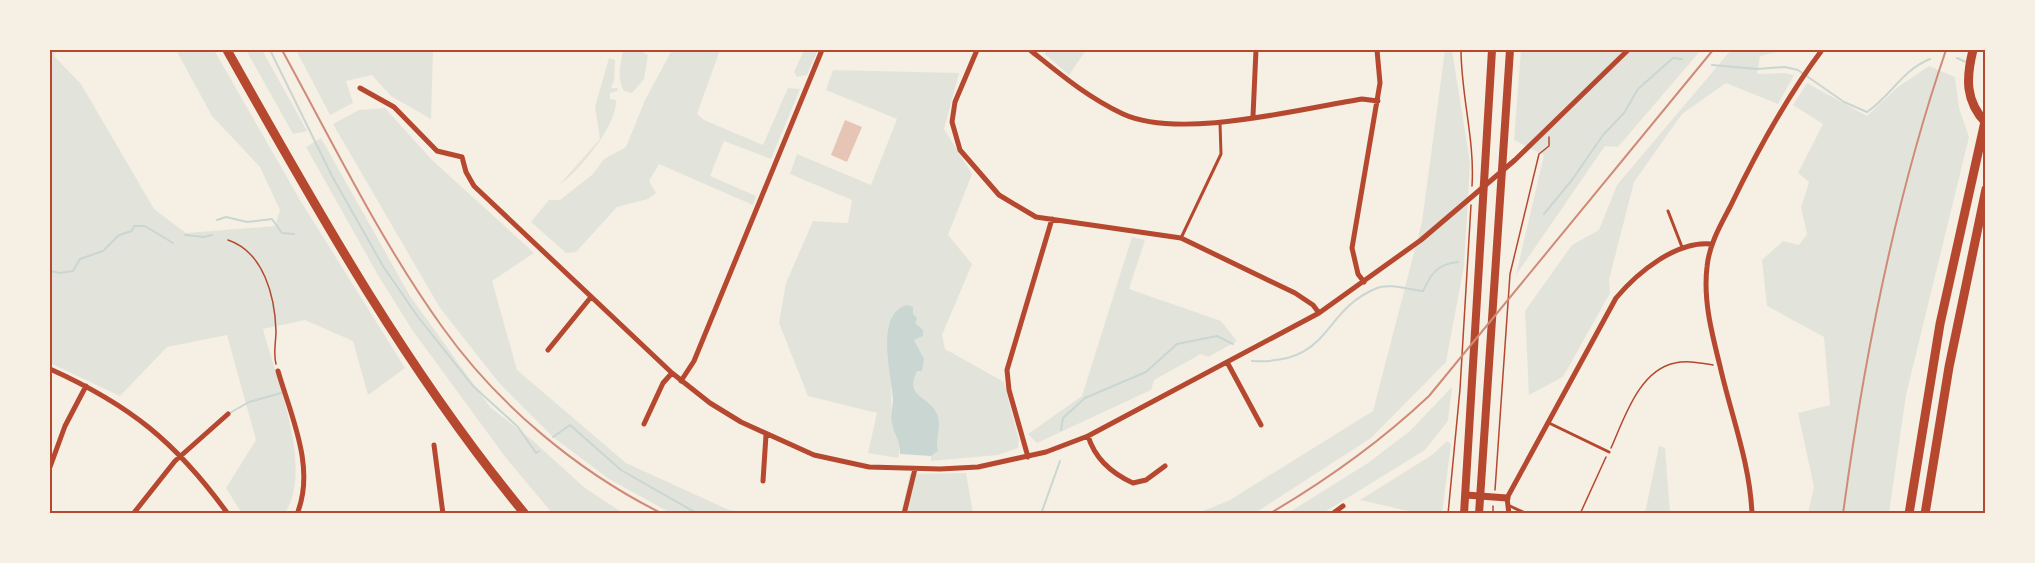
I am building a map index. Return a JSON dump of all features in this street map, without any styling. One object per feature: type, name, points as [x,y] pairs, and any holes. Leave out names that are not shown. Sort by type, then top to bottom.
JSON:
[{"type":"highway","points":[[227,50],[396,341],[448,414],[525,513]]},
{"type":"highway","points":[[234,50],[266,120]]},
{"type":"highway","points":[[1973,52],[1969,68],[1969,94],[1974,109],[1986,123]]},
{"type":"highway","points":[[1909,513],[1940,324],[1986,117]]},
{"type":"highway","points":[[1925,513],[1954,337],[1986,189]]},
{"type":"main road","points":[[1464,513],[1492,50]]},
{"type":"main road","points":[[1479,513],[1510,50]]},
{"type":"street","points":[[681,381],[694,361],[822,50]]},
{"type":"street","points":[[977,50],[955,102],[952,122],[960,150],[999,195],[1036,217],[1181,238],[1295,293],[1313,305],[1319,313]]},
{"type":"street","points":[[1030,50],[1077,90],[1125,115],[1154,123],[1198,124],[1362,99],[1378,101]]},
{"type":"street","points":[[1252,116],[1256,50]]},
{"type":"street","points":[[1364,282],[1358,274],[1352,248],[1378,101],[1380,83],[1377,50]]},
{"type":"street","points":[[360,88],[394,106],[437,151],[462,157],[466,172],[474,186],[672,373],[710,403],[766,435],[814,455],[869,467],[915,469],[978,466],[1028,457],[1088,436],[1319,313],[1421,240],[1545,134],[1628,50]]},
{"type":"street","points":[[1752,513],[1751,488],[1719,365],[1707,301],[1707,265],[1712,244],[1746,173],[1798,84],[1822,50]]},
{"type":"street","points":[[1028,457],[1009,390],[1007,370],[1052,219]]},
{"type":"street","points":[[1509,513],[1508,502],[1616,298],[1629,283],[1683,247],[1696,242],[1712,244]]},
{"type":"street","points":[[548,350],[591,297]]},
{"type":"street","points":[[1227,362],[1261,425]]},
{"type":"street","points":[[50,369],[86,386],[144,421],[181,456],[228,513]]},
{"type":"street","points":[[278,371],[303,457],[303,494],[297,513]]},
{"type":"street","points":[[644,424],[663,383],[672,373]]},
{"type":"street","points":[[50,467],[65,426],[86,386]]},
{"type":"street","points":[[133,513],[148,492],[181,456],[228,414]]},
{"type":"street","points":[[763,482],[766,435]]},
{"type":"street","points":[[1088,436],[1093,452],[1102,463],[1133,483],[1146,480],[1165,466]]},
{"type":"street","points":[[434,445],[443,513]]},
{"type":"street","points":[[904,513],[915,469]]},
{"type":"street","points":[[1466,495],[1494,497],[1508,502]]},
{"type":"street","points":[[1332,513],[1343,506]]},
{"type":"lane","points":[[1181,238],[1221,153],[1220,121]]},
{"type":"lane","points":[[1668,211],[1683,247]]},
{"type":"lane","points":[[1549,423],[1609,452]]},
{"type":"lane","points":[[1508,502],[1527,513]]},
{"type":"path","points":[[1461,50],[1473,172]]},
{"type":"path","points":[[1493,513],[1510,274],[1539,153],[1549,146],[1549,137],[1545,134]]},
{"type":"path","points":[[1448,513],[1460,389],[1470,226]]},
{"type":"path","points":[[228,240],[237,243],[251,255],[267,279],[274,313],[276,332],[273,353],[278,371]]},
{"type":"path","points":[[1580,513],[1631,401],[1660,370],[1672,363],[1719,365]]},
{"type":"shaded area","points":[[50,50],[57,50],[54,56],[81,84],[154,209],[186,233],[275,226],[280,210],[260,167],[212,116],[176,50],[214,50],[300,200],[405,368],[368,395],[353,341],[305,320],[263,329],[290,422],[294,448],[296,472],[293,494],[285,513],[242,514],[226,488],[256,440],[227,335],[167,347],[120,396],[50,363]]},
{"type":"shaded area","points":[[246,50],[262,50],[307,131],[293,134]]},
{"type":"shaded area","points":[[296,50],[433,50],[431,119],[391,96],[372,75],[346,81],[353,103],[330,115]]},
{"type":"shaded area","points":[[639,50],[648,55],[644,79],[632,93],[624,91],[620,77],[623,52]]},
{"type":"shaded area","points":[[672,50],[720,50],[697,114],[704,120],[763,145],[788,88],[800,89],[771,159],[724,141],[710,176],[756,196],[753,205],[659,164],[649,181],[656,193],[648,199],[617,207],[576,252],[566,253],[531,222],[549,200],[560,200],[593,174],[604,159],[626,147],[645,100]]},
{"type":"shaded area","points":[[804,50],[818,50],[807,75],[797,77],[794,72]]},
{"type":"shaded area","points":[[1047,50],[1086,50],[1069,75],[1045,54]]},
{"type":"shaded area","points":[[1445,50],[1452,50],[1470,163],[1464,266],[1446,362],[1371,438],[1255,513],[1196,514],[1230,500],[1373,411],[1422,222]]},
{"type":"shaded area","points":[[1521,50],[1701,50],[1618,147],[1605,146],[1516,275],[1544,155],[1514,140]]},
{"type":"shaded area","points":[[1731,50],[1785,50],[1760,56],[1757,74],[1794,75],[1778,104],[1726,83],[1682,114],[1634,182],[1609,280],[1610,293],[1563,377],[1529,395],[1525,311],[1572,245],[1599,230],[1617,185]]},
{"type":"shaded area","points":[[609,58],[615,60],[614,81],[611,88],[617,88],[618,91],[610,93],[610,99],[616,100],[611,122],[596,147],[577,170],[559,185],[600,139],[595,107]]},
{"type":"shaded area","points":[[1929,66],[1955,77],[1959,108],[1969,137],[1906,395],[1889,513],[1808,513],[1814,487],[1798,413],[1830,405],[1824,337],[1767,306],[1762,260],[1783,241],[1799,245],[1807,234],[1801,208],[1809,182],[1798,173],[1823,124],[1793,105],[1807,83],[1867,116],[1898,87]]},
{"type":"shaded area","points":[[833,70],[959,73],[944,129],[972,174],[948,235],[972,264],[942,335],[945,349],[1004,382],[1019,440],[1018,448],[998,455],[931,461],[931,456],[938,451],[931,405],[918,395],[912,380],[919,360],[919,351],[914,340],[916,337],[915,323],[891,383],[892,423],[901,443],[898,458],[868,453],[877,413],[808,396],[779,323],[786,283],[813,221],[848,223],[852,200],[790,174],[797,154],[871,185],[897,119],[826,90]]},
{"type":"shaded area","points":[[385,108],[432,160],[534,253],[492,281],[517,370],[626,463],[729,510],[744,513],[671,513],[609,479],[553,437],[500,384],[440,308],[333,124],[359,110]]},
{"type":"shaded area","points":[[321,138],[410,296],[490,407],[532,440],[585,488],[623,513],[552,513],[506,458],[413,331],[379,277],[306,147]]},
{"type":"shaded area","points":[[1132,237],[1145,240],[1129,289],[1221,321],[1237,341],[1208,357],[1201,354],[1154,380],[1151,390],[1037,443],[1028,434],[1082,396]]},
{"type":"shaded area","points":[[907,305],[913,307],[913,314],[917,318],[915,323],[923,330],[923,336],[914,340],[924,359],[922,371],[917,371],[914,387],[920,397],[935,410],[939,421],[938,451],[931,456],[900,454],[891,420],[893,399],[888,361],[888,332],[891,320],[897,311]]},
{"type":"shaded area","points":[[1452,387],[1448,421],[1425,450],[1323,513],[1288,513],[1368,463],[1410,431]]},
{"type":"shaded area","points":[[1447,441],[1451,444],[1442,513],[1417,513],[1360,500],[1432,455]]},
{"type":"shaded area","points":[[1659,446],[1665,448],[1670,513],[1645,513]]},
{"type":"shaded area","points":[[966,473],[973,513],[901,514],[910,474]]},
{"type":"building","points":[[845,120],[862,127],[847,162],[831,155]]},
{"type":"waterway","points":[[270,50],[332,176],[383,266],[418,317],[473,386],[518,427],[536,453],[539,451]]},
{"type":"waterway","points":[[1544,214],[1572,180],[1603,135],[1624,113],[1638,89],[1673,58],[1682,59]]},
{"type":"waterway","points":[[1957,58],[1968,63]]},
{"type":"waterway","points":[[1712,65],[1757,69],[1785,67],[1798,70],[1844,102],[1867,112],[1883,99],[1904,76],[1930,59]]},
{"type":"waterway","points":[[217,220],[226,217],[247,222],[272,219],[282,233],[294,234]]},
{"type":"waterway","points":[[50,271],[60,273],[73,271],[80,259],[103,251],[119,235],[132,231],[134,226],[145,226],[173,243]]},
{"type":"waterway","points":[[185,235],[204,237],[212,235]]},
{"type":"waterway","points":[[1252,361],[1278,360],[1298,355],[1324,335],[1345,310],[1359,298],[1382,287],[1394,286],[1423,291],[1436,271],[1445,265],[1458,262]]},
{"type":"waterway","points":[[1061,430],[1063,418],[1085,398],[1146,372],[1177,344],[1217,336],[1233,344]]},
{"type":"waterway","points":[[228,414],[249,402],[281,393]]},
{"type":"waterway","points":[[553,437],[570,425],[621,470],[698,514]]},
{"type":"waterway","points":[[1041,514],[1060,461]]},
{"type":"railway","points":[[282,50],[358,192],[399,261],[420,295],[465,356],[514,410],[542,434],[600,478],[663,514]]},
{"type":"railway","points":[[1269,514],[1352,460],[1429,396],[1713,50]]},
{"type":"railway","points":[[1843,514],[1871,337],[1883,279],[1911,163],[1946,50]]}]
